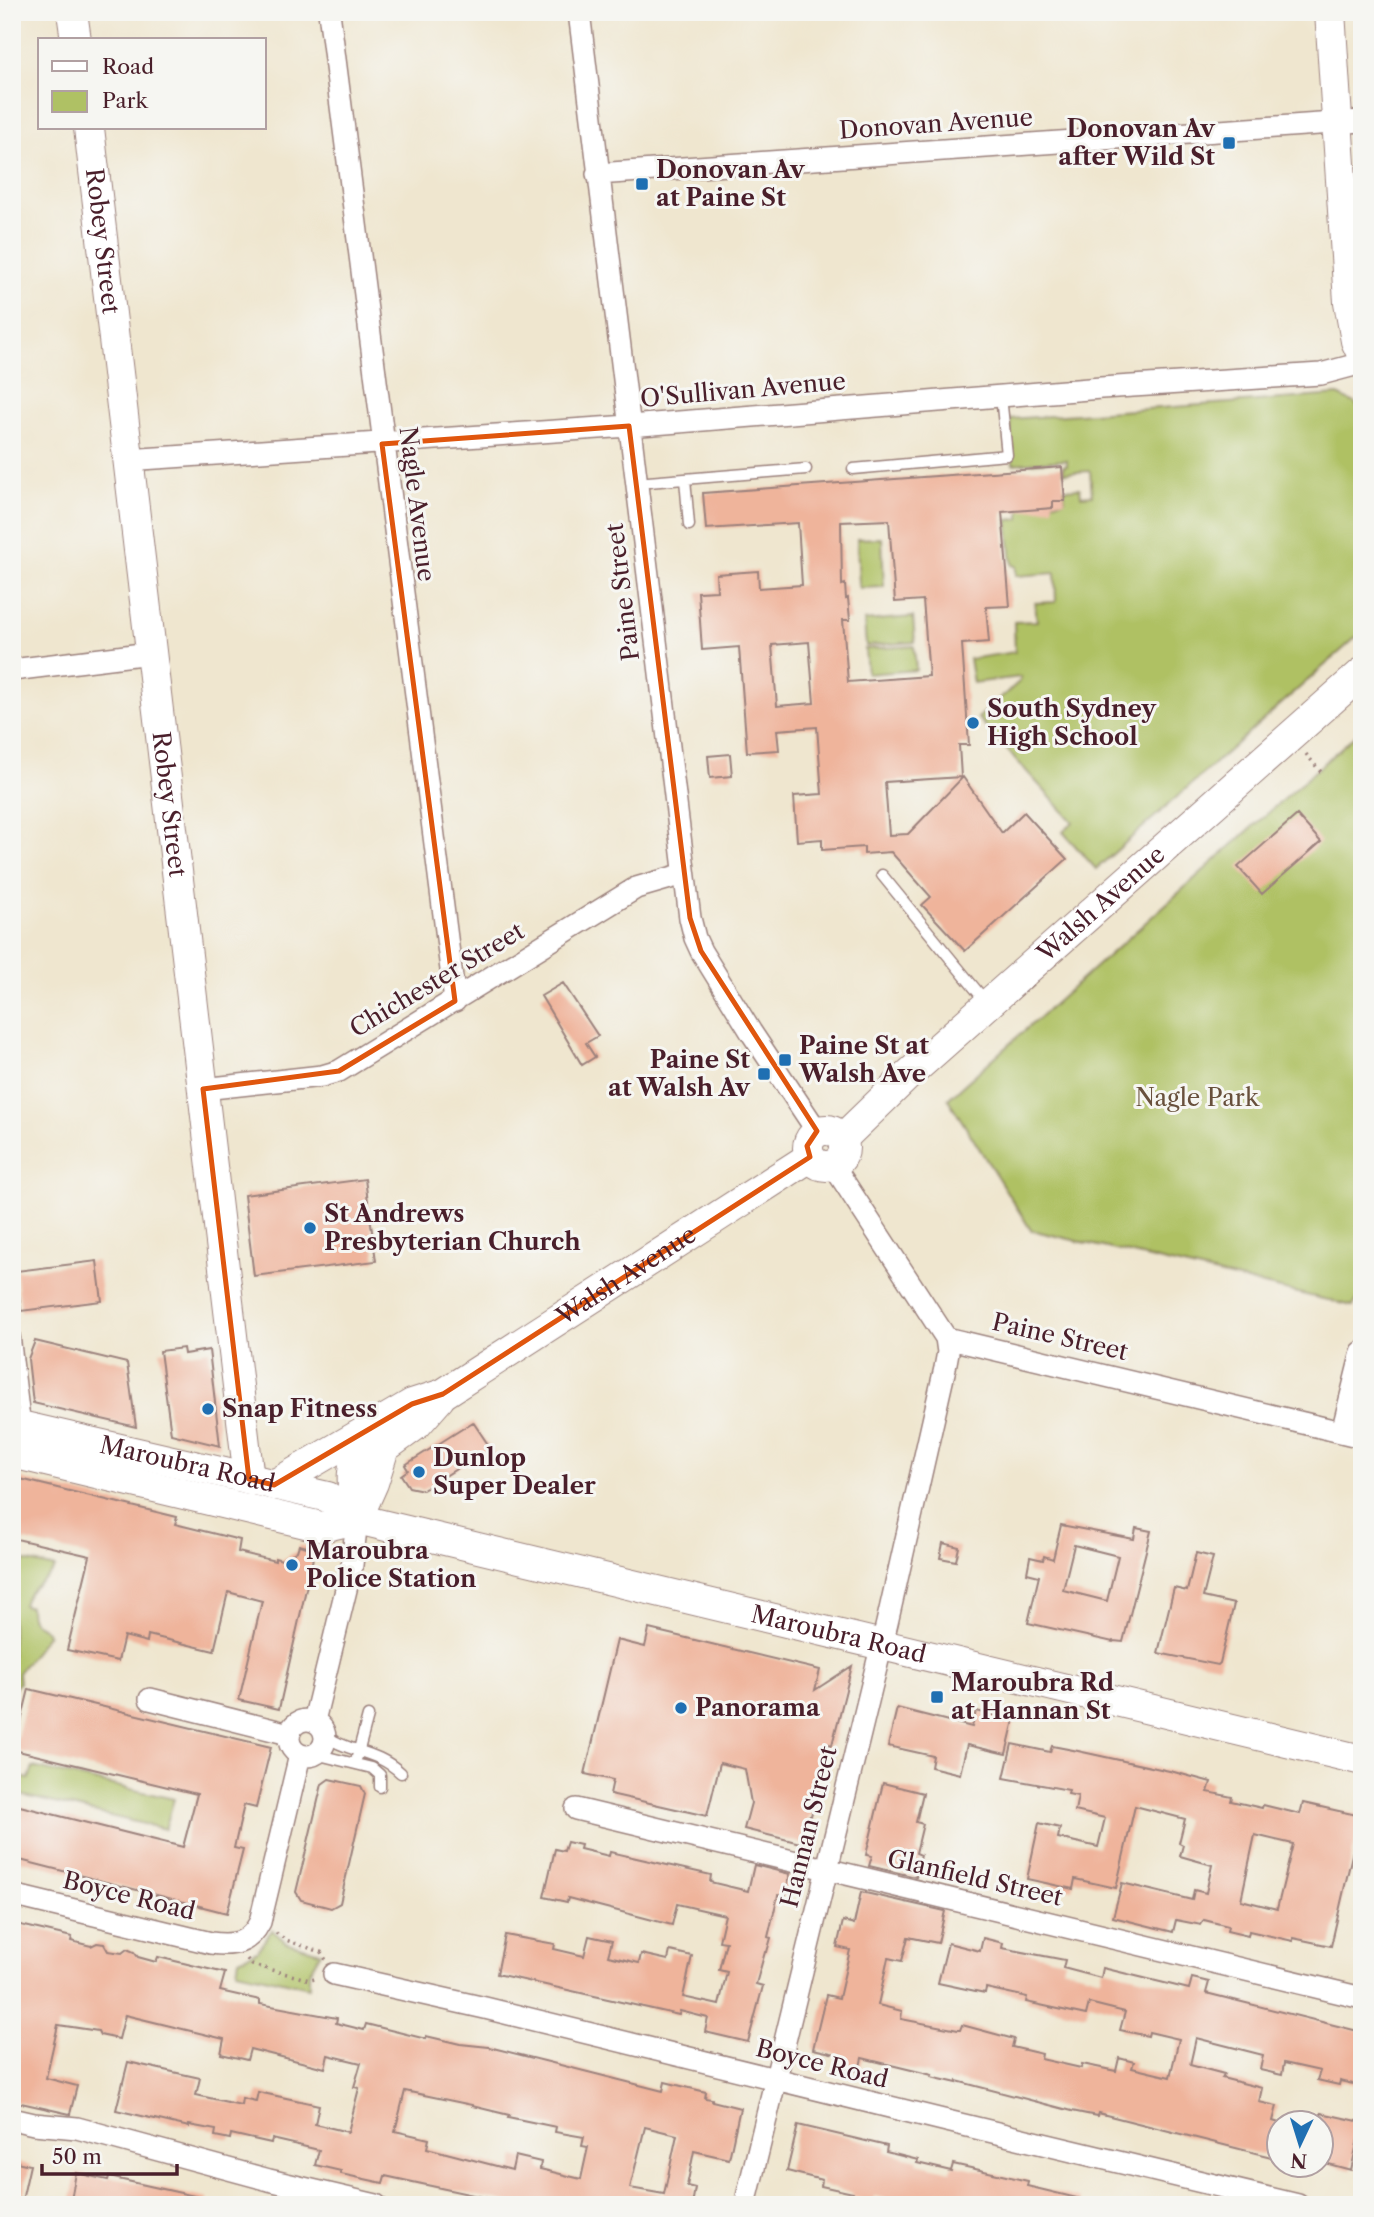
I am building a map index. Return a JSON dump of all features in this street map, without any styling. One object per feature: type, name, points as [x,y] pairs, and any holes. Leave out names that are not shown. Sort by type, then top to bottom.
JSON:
[{"type":"street","points":[[72,12],[76,38]]},
{"type":"street","name":"Nagle Avenue","points":[[329,12],[455,1001]]},
{"type":"street","name":"Paine Street","points":[[579,12],[684,874],[695,938],[751,1032],[946,1338],[1352,1435]]},
{"type":"street","points":[[1330,12],[1349,122],[1349,302],[1356,341],[1362,354]]},
{"type":"street","name":"Donovan Avenue","points":[[597,174],[1349,122]]},
{"type":"street","name":"Robey Street","points":[[89,130],[203,1089],[261,1482]]},
{"type":"street","name":"O'Sullivan Avenue","points":[[127,460],[629,426],[1321,374],[1362,363]]},
{"type":"street","points":[[12,670],[150,653]]},
{"type":"street","name":"Walsh Avenue","points":[[261,1482],[365,1432],[412,1404],[443,1394],[826,1148],[1362,673]]},
{"type":"street","name":"Chichester Street","points":[[203,1089],[322,1076],[339,1071],[636,888],[684,874]]},
{"type":"street","name":"Hannan Street","points":[[745,2205],[881,1646],[945,1368],[948,1352],[946,1338]]},
{"type":"street","points":[[1352,1435],[1362,1352]]},
{"type":"street","name":"Walsh Avenue","points":[[357,1519],[373,1483],[384,1448],[418,1424],[443,1394]]},
{"type":"street","points":[[234,1945],[250,1937],[260,1922],[314,1741],[352,1565],[357,1519],[351,1478],[355,1455],[365,1432]]},
{"type":"street","name":"Maroubra Road","points":[[17,1434],[328,1497],[357,1519],[1362,1760]]},
{"type":"street","name":"Maroubra Road","points":[[17,1434],[322,1527],[357,1519]]},
{"type":"street","points":[[146,1699],[289,1734],[298,1722],[314,1741]]},
{"type":"street","name":"Glanfield Street","points":[[576,1809],[1362,1998]]},
{"type":"street","name":"Boyce Road","points":[[12,1895],[211,1943],[234,1945]]},
{"type":"street","name":"Boyce Road","points":[[334,1974],[485,2008],[1298,2205]]},
{"type":"street","points":[[12,2119],[76,2128],[269,2180],[376,2205]]},
{"type":"lane","points":[[853,469],[1007,455],[1001,396]]},
{"type":"lane","points":[[636,483],[806,470]]},
{"type":"lane","points":[[685,479],[689,525]]},
{"type":"lane","points":[[882,875],[987,1004]]},
{"type":"lane","points":[[12,1314],[17,1434]]},
{"type":"lane","points":[[350,1762],[360,1751],[368,1716]]},
{"type":"lane","points":[[314,1741],[340,1745],[385,1759],[401,1773]]},
{"type":"lane","points":[[314,1741],[350,1762],[377,1771],[380,1787]]},
{"type":"path","points":[[1306,754],[1321,772]]},
{"type":"path","points":[[234,1945],[252,1965],[310,1980],[334,1974],[321,1952],[286,1940],[260,1922]]},
{"type":"highlighted area","points":[[629,426],[690,918],[701,951],[817,1131],[807,1146],[810,1157],[443,1394],[412,1404],[274,1485],[249,1479],[203,1089],[339,1071],[455,1001],[382,444]]},
{"type":"green space","points":[[1338,395],[1355,403],[1362,413],[1362,632],[1096,869],[1063,832],[1073,822],[978,718],[1020,681],[1021,677],[973,683],[969,659],[1015,652],[1014,622],[1037,621],[1035,603],[1056,602],[1055,573],[1016,576],[1016,566],[1012,565],[1008,520],[1020,519],[1020,510],[1065,500],[1064,489],[1080,488],[1081,496],[1092,495],[1090,471],[1064,473],[1063,466],[1067,465],[1067,460],[1013,464],[1010,419]]},
{"type":"green space","points":[[882,538],[884,587],[859,588],[857,539]]},
{"type":"green space","points":[[913,617],[915,642],[866,646],[864,621]]},
{"type":"green space","points":[[914,646],[916,670],[867,674],[865,649]]},
{"type":"green space","name":"Nagle Park","points":[[1362,729],[1362,1293],[1353,1306],[1031,1230],[948,1099]]},
{"type":"green space","points":[[12,1558],[55,1568],[25,1599],[23,1605],[30,1607],[32,1620],[48,1634],[18,1673],[19,1683],[12,1691]]},
{"type":"green space","points":[[33,1767],[174,1799],[165,1829],[12,1793],[12,1775],[29,1779]]},
{"type":"green space","points":[[272,1930],[286,1942],[321,1952],[309,1972],[309,1987],[237,1971],[239,1959],[257,1951]]},
{"type":"building","points":[[1062,467],[1065,501],[1053,501],[1053,508],[1002,512],[1010,606],[986,607],[989,642],[962,644],[969,745],[959,745],[961,777],[885,782],[889,835],[908,834],[963,777],[1002,833],[1024,812],[1067,859],[965,951],[922,905],[931,897],[891,852],[864,854],[864,847],[822,850],[822,839],[797,841],[794,796],[822,794],[817,727],[777,730],[779,750],[747,752],[739,647],[702,650],[698,592],[717,591],[716,574],[758,571],[759,588],[802,585],[798,523],[706,529],[703,493]],"holes":[[[889,520],[895,602],[923,600],[929,676],[848,682],[843,620],[850,620],[845,584],[842,585],[841,522]],[[809,642],[814,703],[777,706],[772,645]]]},
{"type":"building","points":[[730,754],[732,776],[710,778],[708,756]]},
{"type":"building","points":[[1297,815],[1321,842],[1262,894],[1238,867]]},
{"type":"building","points":[[563,983],[598,1036],[586,1043],[595,1057],[582,1065],[541,996]]},
{"type":"building","name":"St Andrews Presbyterian Church","points":[[365,1179],[376,1261],[254,1276],[244,1195]]},
{"type":"building","points":[[97,1261],[102,1301],[21,1311],[16,1271]]},
{"type":"building","points":[[35,1341],[127,1363],[136,1427],[33,1403],[28,1359]]},
{"type":"building","points":[[183,1348],[184,1354],[209,1350],[220,1446],[171,1434],[160,1351]]},
{"type":"building","points":[[473,1422],[495,1455],[482,1464],[477,1456],[423,1490],[409,1487],[401,1475],[408,1470],[405,1465]]},
{"type":"building","points":[[12,1477],[177,1517],[175,1524],[240,1540],[238,1552],[275,1561],[275,1558],[282,1560],[297,1551],[299,1545],[315,1549],[279,1709],[239,1700],[262,1601],[228,1592],[214,1651],[148,1635],[147,1642],[124,1636],[118,1661],[67,1650],[90,1556],[12,1538]]},
{"type":"building","points":[[1061,1525],[1134,1539],[1136,1528],[1151,1531],[1123,1642],[1028,1623],[1039,1576],[1027,1573],[1030,1557],[1043,1560],[1044,1556],[1053,1559]],"holes":[[[1074,1545],[1118,1556],[1107,1601],[1063,1590]]]},
{"type":"building","points":[[943,1543],[959,1547],[956,1561],[940,1558]]},
{"type":"building","points":[[1196,1553],[1213,1557],[1203,1597],[1234,1604],[1218,1665],[1158,1653],[1174,1588],[1187,1591]]},
{"type":"building","points":[[649,1629],[820,1670],[815,1690],[852,1666],[832,1745],[829,1744],[809,1816],[804,1844],[744,1829],[751,1803],[745,1769],[720,1763],[707,1816],[610,1794],[613,1780],[585,1774],[617,1640],[645,1647]]},
{"type":"building","points":[[29,1689],[271,1747],[256,1808],[244,1805],[234,1848],[243,1850],[227,1913],[12,1858],[12,1804],[183,1847],[197,1794],[14,1750]]},
{"type":"building","points":[[897,1708],[972,1727],[976,1711],[1014,1720],[1006,1754],[967,1745],[960,1774],[931,1767],[933,1756],[888,1746]]},
{"type":"building","points":[[1012,1744],[1050,1752],[1052,1746],[1211,1782],[1208,1792],[1232,1797],[1231,1801],[1300,1814],[1303,1803],[1361,1816],[1331,1946],[1249,1931],[1248,1936],[1227,1931],[1228,1926],[1204,1920],[1201,1925],[1176,1920],[1173,1932],[1113,1917],[1122,1883],[1192,1900],[1194,1890],[1206,1893],[1212,1865],[1180,1856],[1183,1845],[1179,1843],[1185,1819],[1135,1806],[1116,1888],[1075,1879],[1073,1889],[1027,1879],[1039,1823],[1060,1828],[1058,1838],[1098,1847],[1105,1818],[1075,1811],[1078,1796],[1068,1794],[1069,1790],[1004,1778]],"holes":[[[1255,1835],[1293,1844],[1277,1909],[1241,1900]]]},
{"type":"building","points":[[329,1779],[361,1786],[365,1794],[340,1903],[331,1908],[301,1900],[296,1892],[322,1784]]},
{"type":"building","points":[[883,1783],[923,1793],[916,1822],[923,1824],[916,1853],[921,1855],[916,1877],[869,1866],[872,1856],[866,1855]]},
{"type":"building","points":[[567,1842],[581,1845],[580,1849],[609,1856],[610,1852],[711,1875],[710,1882],[748,1891],[754,1865],[790,1874],[785,1896],[778,1895],[768,1937],[771,1938],[756,1984],[763,1986],[748,2042],[705,2032],[708,2018],[680,2011],[679,2015],[497,1974],[505,1935],[555,1944],[554,1949],[584,1956],[589,1936],[612,1941],[608,1956],[639,1963],[641,1954],[668,1960],[670,1951],[692,1956],[683,1997],[719,2005],[727,1972],[719,1970],[726,1942],[719,1941],[725,1915],[677,1904],[672,1925],[568,1898],[567,1902],[544,1897],[555,1849],[564,1851]]},
{"type":"building","points":[[861,1892],[945,1911],[938,1943],[908,1937],[902,1961],[888,1958],[878,2005],[902,2011],[901,2019],[958,2030],[962,2025],[1014,2039],[1012,2047],[1042,2054],[1041,2059],[1081,2068],[1082,2064],[1116,2071],[1119,2058],[1134,2062],[1132,2068],[1170,2077],[1179,2039],[1149,2032],[1148,2036],[1120,2030],[1125,2012],[1089,2003],[1086,2015],[1026,2002],[1027,1997],[986,1988],[985,1993],[938,1983],[948,1943],[980,1951],[983,1938],[1003,1943],[1002,1948],[1065,1960],[1063,1968],[1101,1978],[1103,1968],[1189,1989],[1192,1978],[1209,1982],[1206,1993],[1362,2032],[1362,2086],[1317,2080],[1320,2071],[1284,2063],[1282,2075],[1260,2070],[1263,2055],[1196,2038],[1190,2065],[1224,2074],[1222,2078],[1262,2088],[1259,2102],[1277,2106],[1266,2108],[1266,2156],[1098,2113],[1097,2116],[1072,2111],[957,2081],[931,2077],[932,2075],[862,2058],[859,2071],[837,2066],[840,2055],[813,2049],[826,1995],[839,1998],[850,1950],[837,1947],[843,1921],[854,1924]]},
{"type":"building","points":[[12,1923],[72,1937],[71,1941],[91,1946],[104,1944],[108,1951],[122,1953],[127,1949],[138,1957],[156,1962],[158,1957],[225,1973],[220,1991],[260,2000],[260,2004],[337,2018],[336,2023],[364,2030],[366,2024],[426,2039],[426,2036],[489,2047],[663,2091],[665,2082],[706,2092],[705,2098],[740,2108],[729,2159],[694,2151],[687,2186],[695,2188],[692,2205],[519,2205],[385,2176],[383,2183],[341,2174],[341,2171],[315,2165],[319,2150],[272,2139],[271,2143],[231,2134],[230,2139],[215,2136],[216,2130],[189,2127],[116,2110],[128,2062],[200,2078],[196,2095],[241,2105],[242,2098],[256,2101],[258,2092],[319,2105],[315,2124],[348,2132],[359,2088],[354,2087],[361,2063],[328,2055],[325,2068],[250,2049],[247,2060],[221,2054],[224,2039],[125,2015],[119,2039],[100,2035],[98,2031],[58,2025],[46,2078],[77,2086],[70,2114],[12,2101]],"holes":[[[405,2091],[472,2105],[509,2115],[508,2117],[556,2127],[555,2132],[584,2137],[582,2146],[588,2147],[581,2179],[540,2169],[541,2162],[515,2156],[512,2170],[427,2148],[429,2139],[395,2131]],[[645,2127],[677,2135],[664,2194],[630,2188]]]},
{"type":"building","points":[[1336,2116],[1362,2122],[1351,2170],[1336,2166]]},
{"type":"building","points":[[798,2125],[887,2146],[886,2152],[918,2160],[917,2163],[951,2171],[953,2164],[1028,2181],[1027,2186],[1081,2199],[1080,2205],[910,2205],[874,2196],[873,2202],[852,2197],[853,2193],[821,2186],[822,2180],[787,2171]]},
{"type":"building","points":[[12,2161],[30,2165],[21,2205],[12,2205]]},
{"type":"building","points":[[76,2173],[108,2180],[109,2177],[208,2199],[207,2205],[70,2205]]},
{"type":"place","name":"Donovan Av after Wild St","points":[[1229,143]]},
{"type":"place","name":"Donovan Av at Paine St","points":[[642,184]]},
{"type":"place","name":"South Sydney High School","points":[[973,723]]},
{"type":"place","name":"Paine St at Walsh Ave","points":[[785,1060]]},
{"type":"place","name":"Paine St at Walsh Av","points":[[764,1074]]},
{"type":"place","name":"St Andrews Presbyterian Church","points":[[310,1228]]},
{"type":"place","name":"Snap Fitness","points":[[208,1409]]},
{"type":"place","name":"Dunlop Super Dealer","points":[[419,1472]]},
{"type":"place","name":"Maroubra Police Station","points":[[292,1565]]},
{"type":"place","name":"Maroubra Rd at Hannan St","points":[[937,1697]]},
{"type":"place","name":"Panorama","points":[[681,1708]]}]
